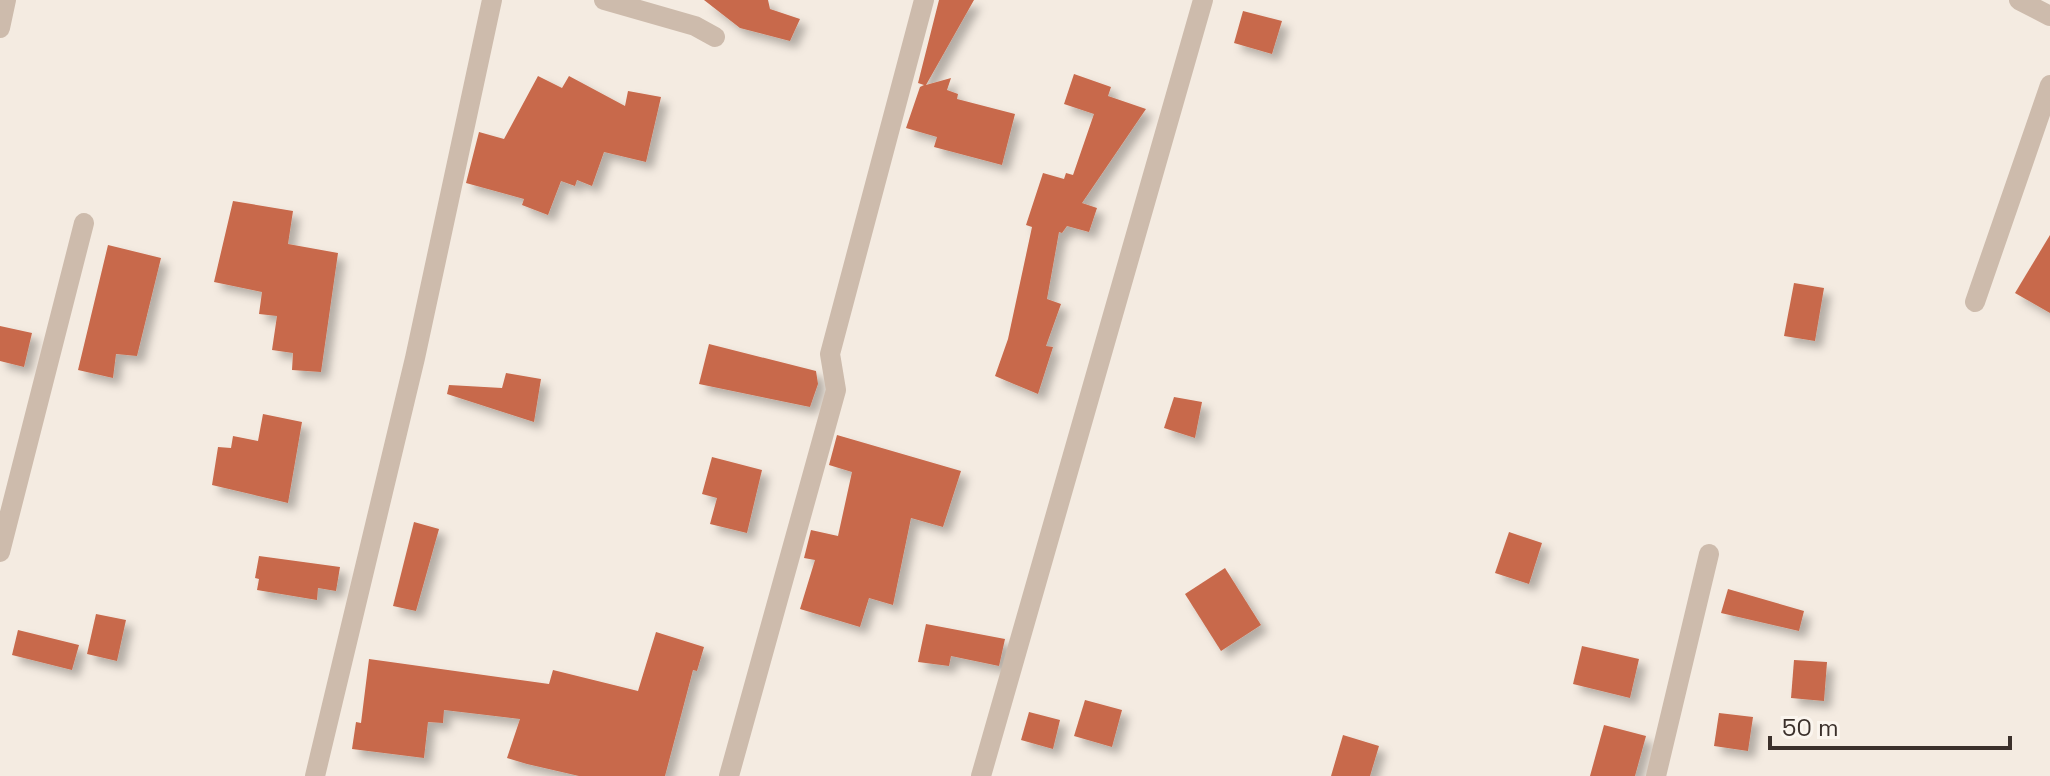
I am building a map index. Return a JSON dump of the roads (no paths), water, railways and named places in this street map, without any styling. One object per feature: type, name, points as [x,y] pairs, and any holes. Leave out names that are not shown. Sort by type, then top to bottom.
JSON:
[{"type":"street","points":[[0,28],[6,0]]},
{"type":"street","points":[[604,0],[695,26],[715,37]]},
{"type":"street","points":[[729,776],[836,390],[830,354],[924,0]]},
{"type":"street","points":[[981,776],[1203,0]]},
{"type":"street","points":[[2019,0],[2050,16]]},
{"type":"street","points":[[315,776],[415,358],[493,1]]},
{"type":"street","points":[[1975,302],[2050,85]]},
{"type":"street","points":[[0,552],[84,223]]},
{"type":"street","points":[[1656,776],[1709,554]]}]
